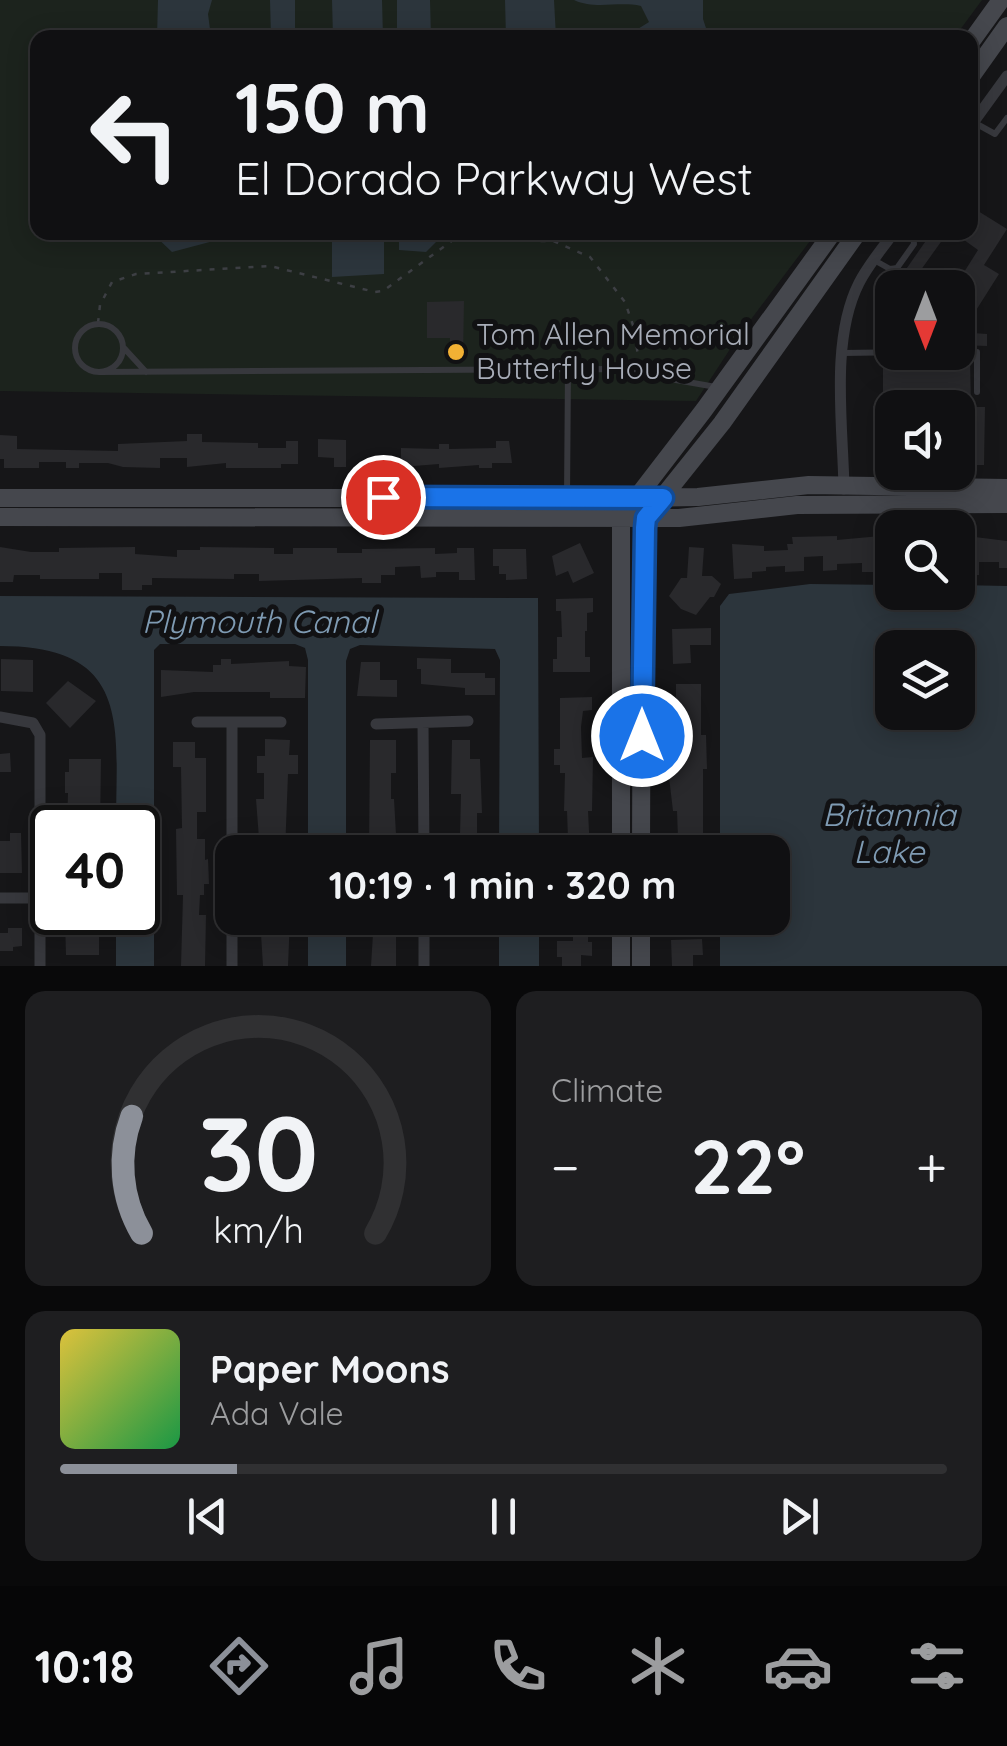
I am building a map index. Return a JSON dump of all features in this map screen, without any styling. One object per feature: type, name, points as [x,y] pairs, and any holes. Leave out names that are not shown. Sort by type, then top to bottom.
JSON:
[{"type":"street","points":[[978,32],[1001,0]]},
{"type":"street","points":[[978,67],[1006,29],[988,18]]},
{"type":"street","points":[[978,117],[1005,83]]},
{"type":"street","points":[[621,835],[621,518],[827,240]]},
{"type":"street","points":[[642,835],[646,518],[722,423],[852,240]]},
{"type":"street","points":[[844,494],[842,353],[848,312],[865,273],[888,240]]},
{"type":"street","points":[[0,498],[663,498],[785,486],[844,494],[1007,504]]},
{"type":"street","points":[[0,516],[646,518],[844,494],[1007,488]]},
{"type":"street","points":[[382,518],[383,497]]},
{"type":"street","points":[[0,718],[33,723],[40,735],[40,805]]},
{"type":"street","points":[[376,724],[468,721]]},
{"type":"street","points":[[198,722],[281,722]]},
{"type":"street","points":[[232,722],[232,966]]},
{"type":"street","points":[[423,722],[424,835]]},
{"type":"street","points":[[0,898],[30,898]]},
{"type":"street","points":[[40,935],[40,966]]},
{"type":"street","points":[[424,935],[424,966]]},
{"type":"street","points":[[621,935],[621,966]]},
{"type":"street","points":[[642,935],[642,966]]},
{"type":"lane","points":[[978,127],[995,134],[1007,118]]},
{"type":"lane","points":[[874,260],[890,269],[898,268],[914,240]]},
{"type":"lane","points":[[146,372],[123,347],[113,328],[98,324],[83,330],[75,344],[78,360],[99,372],[146,372],[568,369],[639,371],[720,388]]},
{"type":"lane","points":[[99,372],[113,367],[123,347]]},
{"type":"lane","points":[[975,352],[977,392]]},
{"type":"lane","points":[[842,353],[875,353]]},
{"type":"lane","points":[[567,498],[568,369]]},
{"type":"path","points":[[98,324],[100,305],[112,282],[136,274],[270,266],[375,292],[382,291],[453,240],[553,241],[590,257],[625,302],[637,342],[639,371]]},
{"type":"shaded area","points":[[0,0],[982,0],[960,30],[30,30],[30,240],[811,240],[740,334],[696,401],[0,391]]},
{"type":"water","points":[[158,0],[212,0],[208,14],[210,30],[157,30]]},
{"type":"water","points":[[270,0],[295,0],[295,30],[271,30]]},
{"type":"water","points":[[332,0],[382,0],[383,30],[333,30]]},
{"type":"water","points":[[397,0],[430,0],[431,30],[397,30]]},
{"type":"water","points":[[505,0],[554,0],[556,30],[506,30]]},
{"type":"water","points":[[574,0],[703,0],[707,30],[636,30],[649,22],[641,6]]},
{"type":"water","points":[[159,240],[217,240],[172,252]]},
{"type":"water","points":[[332,240],[384,240],[384,274],[332,277]]},
{"type":"water","points":[[399,240],[438,240],[426,252],[399,250]]},
{"type":"water","name":"Britannia Lake","points":[[810,584],[875,585],[875,610],[975,610],[975,585],[1007,586],[1007,966],[720,966],[720,935],[790,935],[790,835],[720,835],[720,606],[729,594]]},
{"type":"water","name":"Plymouth Canal","points":[[0,596],[538,598],[539,835],[499,835],[500,660],[495,649],[360,645],[350,649],[346,661],[346,835],[308,835],[305,648],[295,644],[160,644],[154,650],[154,805],[116,805],[114,726],[108,699],[95,677],[74,660],[43,650],[0,646]]},
{"type":"water","points":[[116,935],[154,935],[154,966],[116,966]]},
{"type":"water","points":[[308,935],[346,935],[346,966],[308,966]]},
{"type":"water","points":[[499,935],[539,935],[539,966],[499,966]]},
{"type":"building","points":[[978,211],[1007,229],[984,265],[999,274],[975,312],[975,270],[965,270],[978,250],[964,240],[978,240]]},
{"type":"building","points":[[926,240],[942,240],[921,270],[906,270]]},
{"type":"building","points":[[464,301],[463,358],[450,358],[450,338],[427,338],[427,302]]},
{"type":"building","points":[[975,333],[987,334],[987,346],[975,346]]},
{"type":"building","points":[[883,370],[970,370],[971,390],[883,390]]},
{"type":"building","points":[[875,406],[875,464],[873,464]]},
{"type":"building","points":[[975,407],[985,407],[984,465],[975,465]]},
{"type":"building","points":[[187,434],[202,434],[202,442],[258,443],[258,448],[286,448],[286,441],[298,441],[298,464],[281,464],[281,468],[226,468],[226,463],[187,467],[187,458],[160,458],[160,468],[79,463],[79,468],[66,468],[66,462],[39,462],[39,468],[4,468],[4,459],[0,459],[0,435],[17,436],[17,449],[118,451],[118,444],[187,441]]},
{"type":"building","points":[[318,439],[346,440],[346,467],[334,467],[334,458],[318,457]]},
{"type":"building","points":[[496,441],[509,441],[512,463],[492,463],[492,468],[439,468],[439,464],[401,467],[401,448],[439,449],[439,444],[449,444],[449,449],[496,448]]},
{"type":"building","points":[[837,536],[837,540],[875,537],[875,572],[862,572],[862,563],[837,564],[837,570],[823,571],[823,556],[804,557],[804,571],[766,567],[766,571],[752,572],[752,578],[734,579],[732,544],[764,546],[764,551],[788,550],[787,544],[793,544],[792,537]]},
{"type":"building","points":[[975,537],[1007,541],[1007,568],[999,568],[999,562],[979,562],[979,575],[975,575]]},
{"type":"building","points":[[580,543],[594,573],[573,583],[568,571],[556,576],[552,556]]},
{"type":"building","points":[[0,547],[59,552],[59,548],[135,547],[135,554],[177,557],[177,550],[200,547],[274,548],[274,554],[293,554],[293,548],[337,548],[337,553],[362,553],[362,549],[435,548],[435,554],[474,548],[475,580],[459,580],[459,572],[436,572],[436,577],[421,578],[420,566],[395,567],[395,575],[381,575],[381,583],[362,583],[362,578],[259,581],[259,574],[234,574],[234,579],[152,578],[152,585],[142,585],[142,590],[122,590],[122,573],[99,573],[99,579],[14,575],[13,582],[0,582]]},
{"type":"building","points":[[689,547],[704,548],[702,576],[712,576],[721,584],[696,615],[681,609],[669,596],[681,578],[687,578]]},
{"type":"building","points":[[493,549],[526,549],[527,579],[506,580],[506,574],[499,574],[499,566],[493,566]]},
{"type":"building","points":[[593,598],[593,612],[587,613],[585,631],[585,657],[590,657],[590,672],[553,672],[557,637],[562,637],[561,611],[556,611],[556,599]]},
{"type":"building","points":[[711,628],[711,645],[690,645],[691,663],[673,664],[672,629]]},
{"type":"building","points":[[417,658],[451,659],[451,673],[485,673],[485,678],[495,678],[495,695],[465,695],[465,688],[421,684]]},
{"type":"building","points":[[1,659],[33,660],[33,692],[1,691]]},
{"type":"building","points":[[221,659],[231,659],[231,664],[289,661],[289,666],[306,667],[305,698],[270,698],[270,692],[194,692],[161,697],[161,670],[213,672],[213,665],[221,665]]},
{"type":"building","points":[[361,662],[380,662],[380,680],[397,680],[397,697],[357,696]]},
{"type":"building","points":[[68,681],[96,701],[70,728],[46,703]]},
{"type":"building","points":[[676,684],[701,684],[701,735],[706,735],[707,769],[703,769],[703,835],[678,835],[669,777],[672,757],[681,757],[680,721],[671,721],[671,707],[676,707]]},
{"type":"building","points":[[592,697],[592,710],[583,711],[581,727],[582,758],[593,757],[589,835],[568,835],[565,773],[560,773],[560,765],[554,765],[554,749],[560,749],[560,698]]},
{"type":"building","points":[[265,739],[290,740],[289,755],[298,755],[298,774],[288,774],[286,835],[259,835],[256,799],[264,799],[264,773],[257,773],[257,756],[265,756]]},
{"type":"building","points":[[370,740],[396,740],[391,799],[396,835],[369,835]]},
{"type":"building","points":[[452,740],[470,740],[470,759],[480,759],[482,813],[477,813],[477,835],[460,835],[461,794],[451,794]]},
{"type":"building","points":[[173,742],[195,742],[195,758],[206,758],[206,812],[197,812],[197,839],[205,839],[205,860],[208,859],[209,884],[204,884],[204,895],[200,895],[199,915],[206,915],[205,966],[181,966],[183,895],[177,895],[176,829],[182,828],[181,767],[173,767]]},
{"type":"building","points":[[10,753],[11,772],[0,772],[0,754]]},
{"type":"building","points":[[69,759],[101,759],[100,805],[68,805],[65,772],[69,772]]},
{"type":"building","points":[[10,833],[21,833],[22,873],[0,873],[0,841],[10,841]]},
{"type":"building","points":[[8,928],[22,928],[22,946],[0,951],[0,933],[8,933]]},
{"type":"building","points":[[65,935],[99,935],[99,955],[66,955]]},
{"type":"building","points":[[261,935],[289,935],[288,966],[263,966]]},
{"type":"building","points":[[373,935],[396,935],[396,966],[371,966]]},
{"type":"building","points":[[573,935],[588,935],[592,956],[581,955],[581,966],[562,966],[562,957],[557,957],[557,941],[573,941]]},
{"type":"building","points":[[702,939],[703,955],[693,955],[693,966],[672,966],[671,940]]},
{"type":"place","name":"Tom Allen Memorial Butterfly House","points":[[456,352]]},
{"type":"route","points":[[383,497],[663,498],[646,518],[645,528],[642,736]]}]
